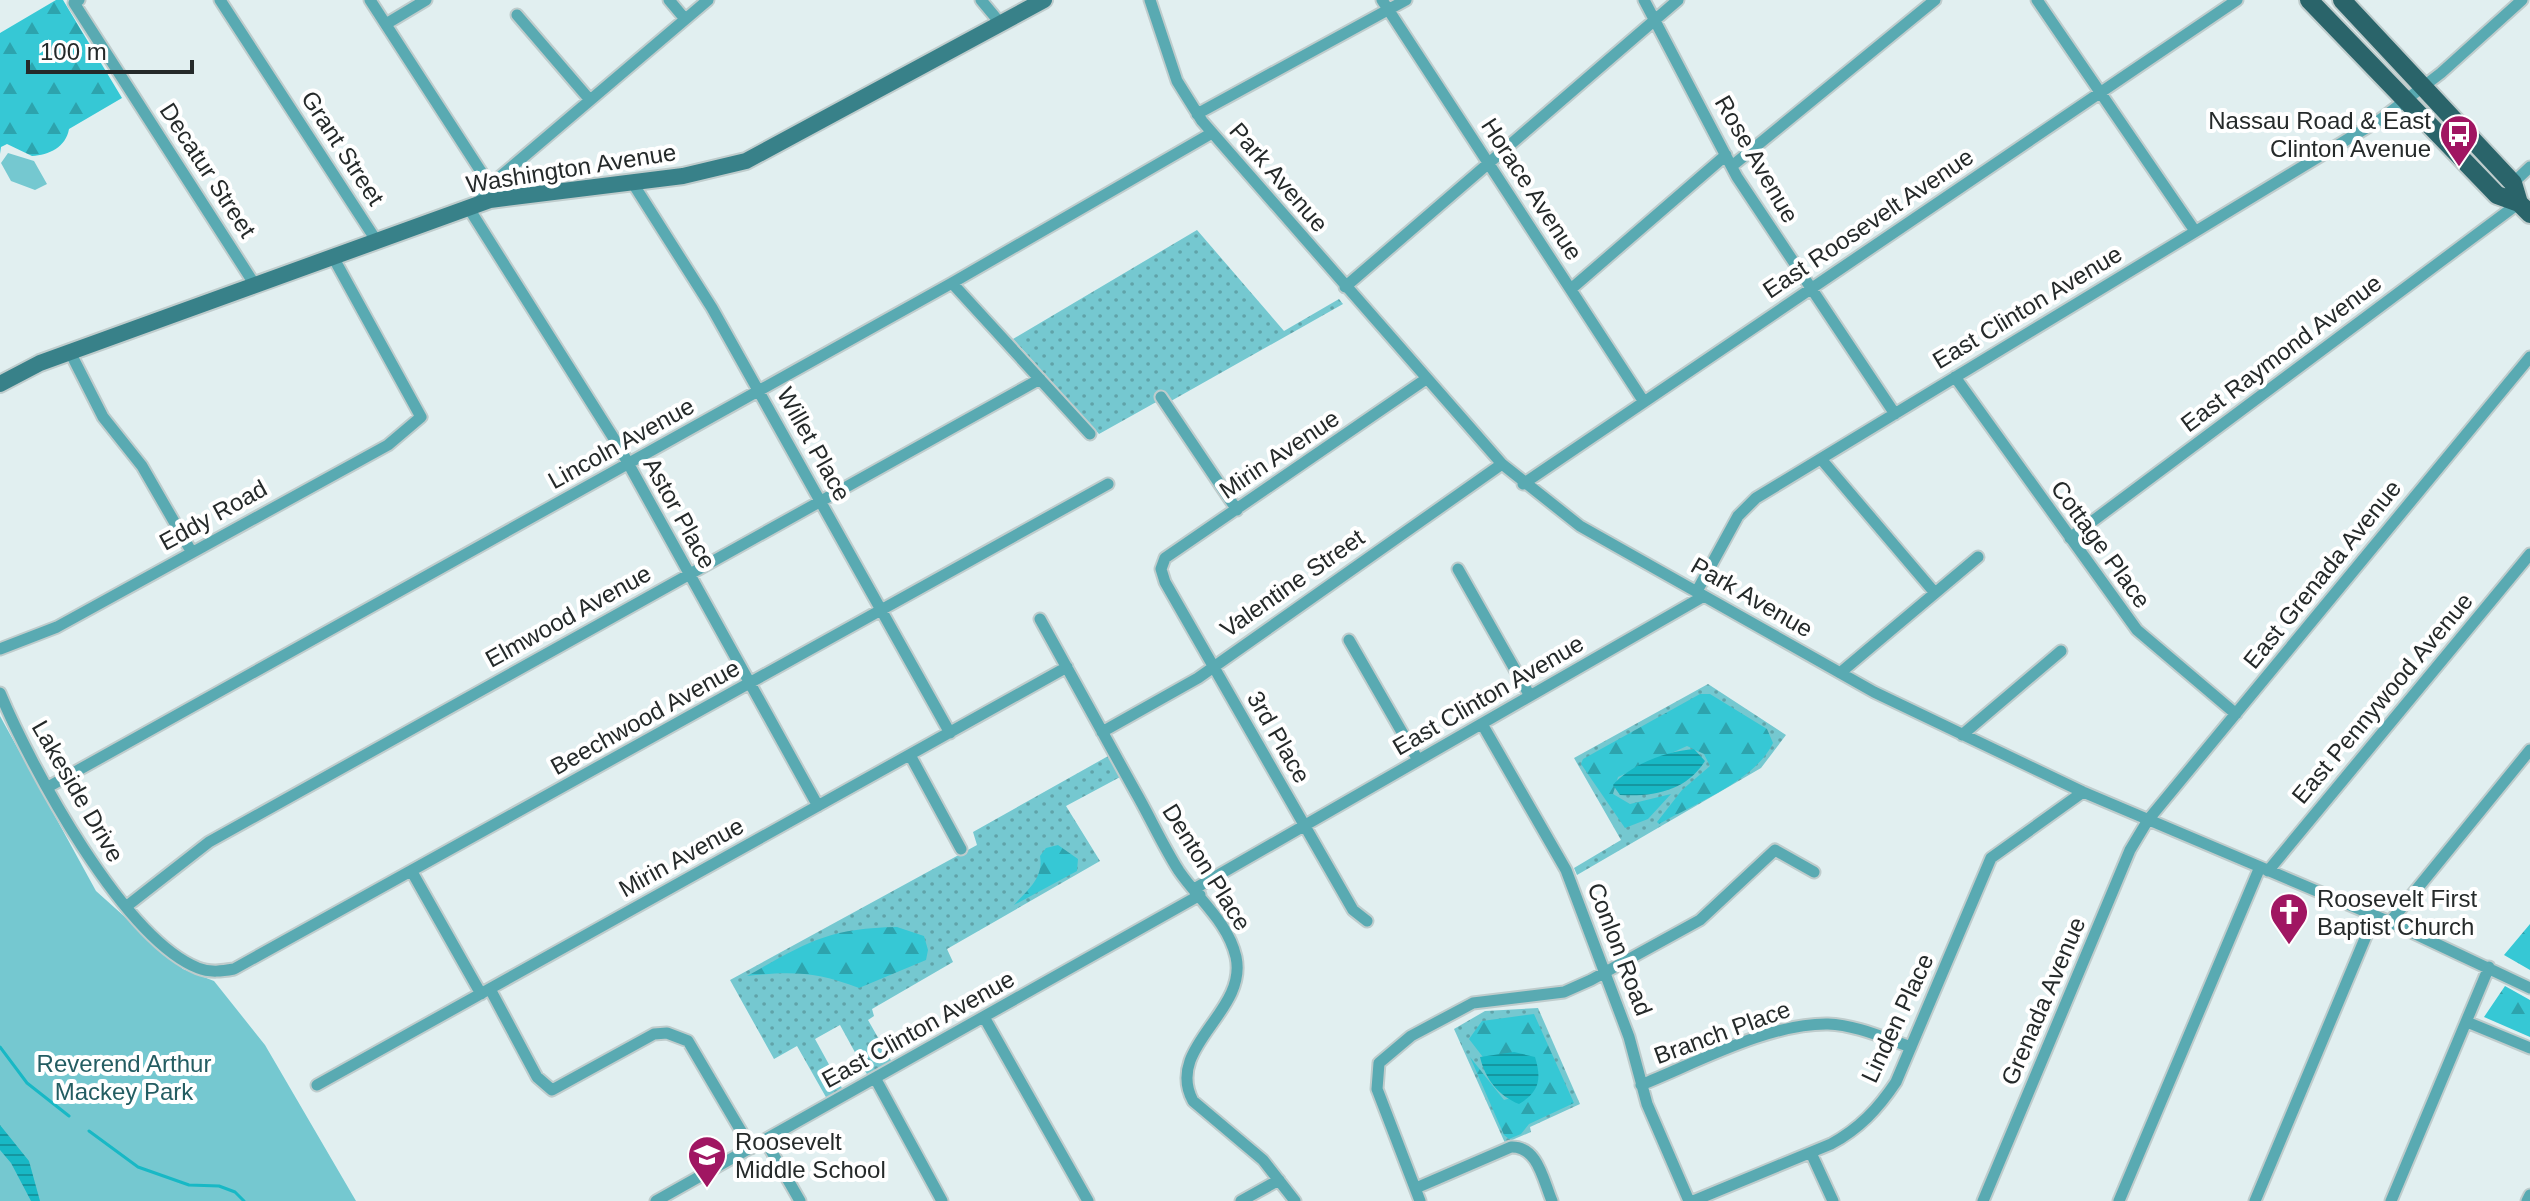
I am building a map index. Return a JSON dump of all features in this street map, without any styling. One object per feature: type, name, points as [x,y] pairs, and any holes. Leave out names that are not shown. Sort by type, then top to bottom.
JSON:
[{"type":"main road","points":[[2309,0],[2513,183],[2525,209]]},
{"type":"main road","points":[[2342,0],[2497,195],[2525,209]]},
{"type":"street","name":"Decatur Street","points":[[79,0],[74,3],[255,285]]},
{"type":"street","name":"Grant Street","points":[[220,0],[376,240]]},
{"type":"street","points":[[370,0],[491,187]]},
{"type":"street","points":[[386,24],[426,0]]},
{"type":"street","points":[[669,0],[685,19]]},
{"type":"street","points":[[473,205],[708,0]]},
{"type":"street","points":[[981,0],[1001,24]]},
{"type":"street","name":"Washington Avenue","points":[[0,384],[70,352],[473,205],[632,182],[746,161],[1044,0]]},
{"type":"street","name":"Park Avenue","points":[[1150,0],[1177,81],[1212,133],[1502,464],[1523,484],[1580,526],[1840,673],[1962,735],[2083,792],[2390,922],[2530,988]]},
{"type":"street","points":[[1197,114],[1386,5],[1406,0]]},
{"type":"street","name":"Rose Avenue","points":[[1644,0],[1729,160],[1810,289],[1895,414]]},
{"type":"street","points":[[1345,287],[1678,0]]},
{"type":"street","points":[[1571,289],[1653,218],[1935,0]]},
{"type":"street","points":[[2037,0],[2195,231]]},
{"type":"street","name":"East Roosevelt Avenue","points":[[1523,484],[2237,0]]},
{"type":"street","name":"East Clinton Avenue","points":[[656,1201],[984,1017],[1197,892],[1251,855],[1482,724],[1701,594],[1746,505],[2381,119],[2522,0]]},
{"type":"street","name":"Horace Avenue","points":[[1386,5],[1644,402]]},
{"type":"street","points":[[517,15],[590,100]]},
{"type":"street","name":"Lincoln Avenue","points":[[48,787],[760,391],[1212,133]]},
{"type":"street","points":[[2513,183],[2530,167]]},
{"type":"street","name":"Willet Place","points":[[632,182],[760,391],[950,733]]},
{"type":"street","name":"Astor Place","points":[[473,205],[628,464],[818,806]]},
{"type":"street","name":"East Raymond Avenue","points":[[2070,538],[2525,209]]},
{"type":"street","name":"Eddy Road","points":[[0,649],[57,627],[388,445],[421,417],[333,257]]},
{"type":"street","points":[[952,283],[1090,434]]},
{"type":"street","points":[[70,352],[103,417],[142,466],[191,551]]},
{"type":"street","name":"East Grenada Avenue","points":[[2148,820],[2530,357]]},
{"type":"street","name":"Cottage Place","points":[[1955,377],[2137,630],[2236,714]]},
{"type":"street","name":"Elmwood Avenue","points":[[127,906],[209,842],[1040,379]]},
{"type":"street","name":"Mirin Avenue","points":[[1161,569],[1165,558],[1426,379]]},
{"type":"street","points":[[1161,397],[1237,510]]},
{"type":"street","points":[[1821,459],[1935,593]]},
{"type":"street","name":"Valentine Street","points":[[1102,732],[1198,678],[1212,665],[1502,464]]},
{"type":"street","name":"Beechwood Avenue","points":[[198,968],[224,971],[244,965],[1108,484]]},
{"type":"street","name":"East Pennywood Avenue","points":[[2119,1201],[2264,869],[2530,554]]},
{"type":"street","points":[[1840,673],[1978,557]]},
{"type":"street","name":"3rd Place","points":[[1161,569],[1212,665],[1353,910],[1367,921]]},
{"type":"street","points":[[1458,569],[1530,696]]},
{"type":"street","name":"Denton Place","points":[[1040,619],[1179,870],[1229,941],[1237,973],[1230,996],[1190,1057],[1186,1088],[1193,1101],[1263,1160],[1295,1201]]},
{"type":"street","points":[[1349,640],[1418,760]]},
{"type":"street","points":[[1962,735],[2061,651]]},
{"type":"street","name":"Mirin Avenue","points":[[317,1085],[1067,667]]},
{"type":"street","name":"Lakeside Drive","points":[[0,693],[87,856],[150,932],[181,959],[198,968]]},
{"type":"street","name":"Conlon Road","points":[[1482,724],[1566,870],[1629,1037],[1641,1085],[1691,1201]]},
{"type":"street","points":[[2390,922],[2530,750]]},
{"type":"street","points":[[910,755],[961,849]]},
{"type":"street","name":"Linden Place","points":[[1691,1201],[1850,1134],[1878,1108],[1896,1082],[1991,858],[2083,792]]},
{"type":"street","name":"Grenada Avenue","points":[[1983,1201],[2130,850],[2148,820]]},
{"type":"street","points":[[1420,1201],[1377,1089],[1376,1072],[1386,1054],[1411,1036],[1473,1003],[1564,992],[1605,972],[1700,920],[1775,850],[1814,872]]},
{"type":"street","points":[[412,872],[537,1077],[552,1090],[654,1034],[667,1033],[688,1041],[700,1055],[751,1148]]},
{"type":"street","points":[[2255,1201],[2374,917]]},
{"type":"street","points":[[2391,1201],[2489,967]]},
{"type":"street","points":[[984,1017],[1088,1201]]},
{"type":"street","points":[[2467,1022],[2530,1048]]},
{"type":"street","name":"Branch Place","points":[[1641,1085],[1775,1032],[1805,1025],[1851,1027],[1911,1047]]},
{"type":"street","points":[[875,1078],[942,1201]]},
{"type":"street","points":[[765,1140],[800,1201]]},
{"type":"street","points":[[1416,1188],[1511,1147],[1520,1146],[1531,1152],[1552,1201]]},
{"type":"street","points":[[1811,1153],[1833,1201]]},
{"type":"street","points":[[1241,1201],[1279,1180]]},
{"type":"street","points":[[2527,1201],[2530,1195]]},
{"type":"green space","points":[[56,0],[63,0],[122,98],[69,129],[64,141],[50,152],[32,156],[7,144],[1,147],[0,154],[0,33]]},
{"type":"green space","points":[[8,153],[34,161],[47,184],[35,190],[11,181],[1,163]]},
{"type":"green space","points":[[1197,230],[1284,331],[1339,299],[1343,304],[1171,401],[1167,396],[1099,434],[1013,339]]},
{"type":"green space","points":[[1708,684],[1786,735],[1761,768],[1577,875],[1574,868],[1621,840],[1574,758]]},
{"type":"green space","points":[[1700,694],[1710,694],[1767,729],[1773,743],[1765,756],[1739,780],[1659,824],[1657,822],[1682,790],[1710,766],[1704,754],[1687,746],[1618,777],[1613,794],[1630,804],[1671,794],[1648,819],[1625,828],[1581,764],[1583,759]]},
{"type":"green space","name":"Reverend Arthur Mackey Park","points":[[0,716],[96,891],[183,969],[214,981],[265,1045],[356,1201],[0,1201]]},
{"type":"green space","points":[[1110,755],[1122,776],[1066,806],[1100,861],[947,949],[953,962],[872,1009],[874,1016],[868,1020],[893,1064],[868,1076],[840,1025],[815,1039],[843,1090],[827,1099],[797,1046],[774,1059],[730,980],[977,845],[973,832]]},
{"type":"green space","points":[[1058,845],[1078,859],[1077,871],[1014,905],[1037,877],[1040,856],[1046,848]]},
{"type":"green space","points":[[2530,924],[2530,970],[2504,955]]},
{"type":"green space","points":[[897,927],[924,936],[928,950],[926,960],[859,988],[804,974],[747,976],[835,934]]},
{"type":"green space","points":[[2505,986],[2530,1000],[2530,1037],[2484,1017]]},
{"type":"green space","points":[[1538,1008],[1580,1104],[1530,1127],[1531,1132],[1505,1143],[1454,1029],[1485,1011]]},
{"type":"green space","points":[[1534,1014],[1574,1103],[1529,1124],[1521,1134],[1509,1139],[1504,1135],[1470,1057],[1504,1100],[1521,1095],[1486,1061],[1469,1039],[1482,1021]]},
{"type":"shaded area","points":[[1694,749],[1705,761],[1688,779],[1668,790],[1620,795],[1613,785],[1629,771],[1650,760]]},
{"type":"shaded area","points":[[1514,1052],[1535,1057],[1538,1072],[1535,1090],[1519,1104],[1494,1086],[1480,1057]]},
{"type":"shaded area","points":[[0,1125],[29,1161],[40,1201],[31,1201],[11,1163],[0,1150]]},
{"type":"waterway","points":[[0,1047],[27,1083],[69,1116]]},
{"type":"waterway","points":[[89,1131],[138,1167],[189,1185],[219,1186],[235,1192],[244,1201]]},
{"type":"place","name":"Nassau Road & East Clinton Avenue","points":[[2459,168]]},
{"type":"place","name":"Roosevelt First Baptist Church","points":[[2289,946]]},
{"type":"place","name":"Roosevelt Middle School","points":[[707,1189]]}]
